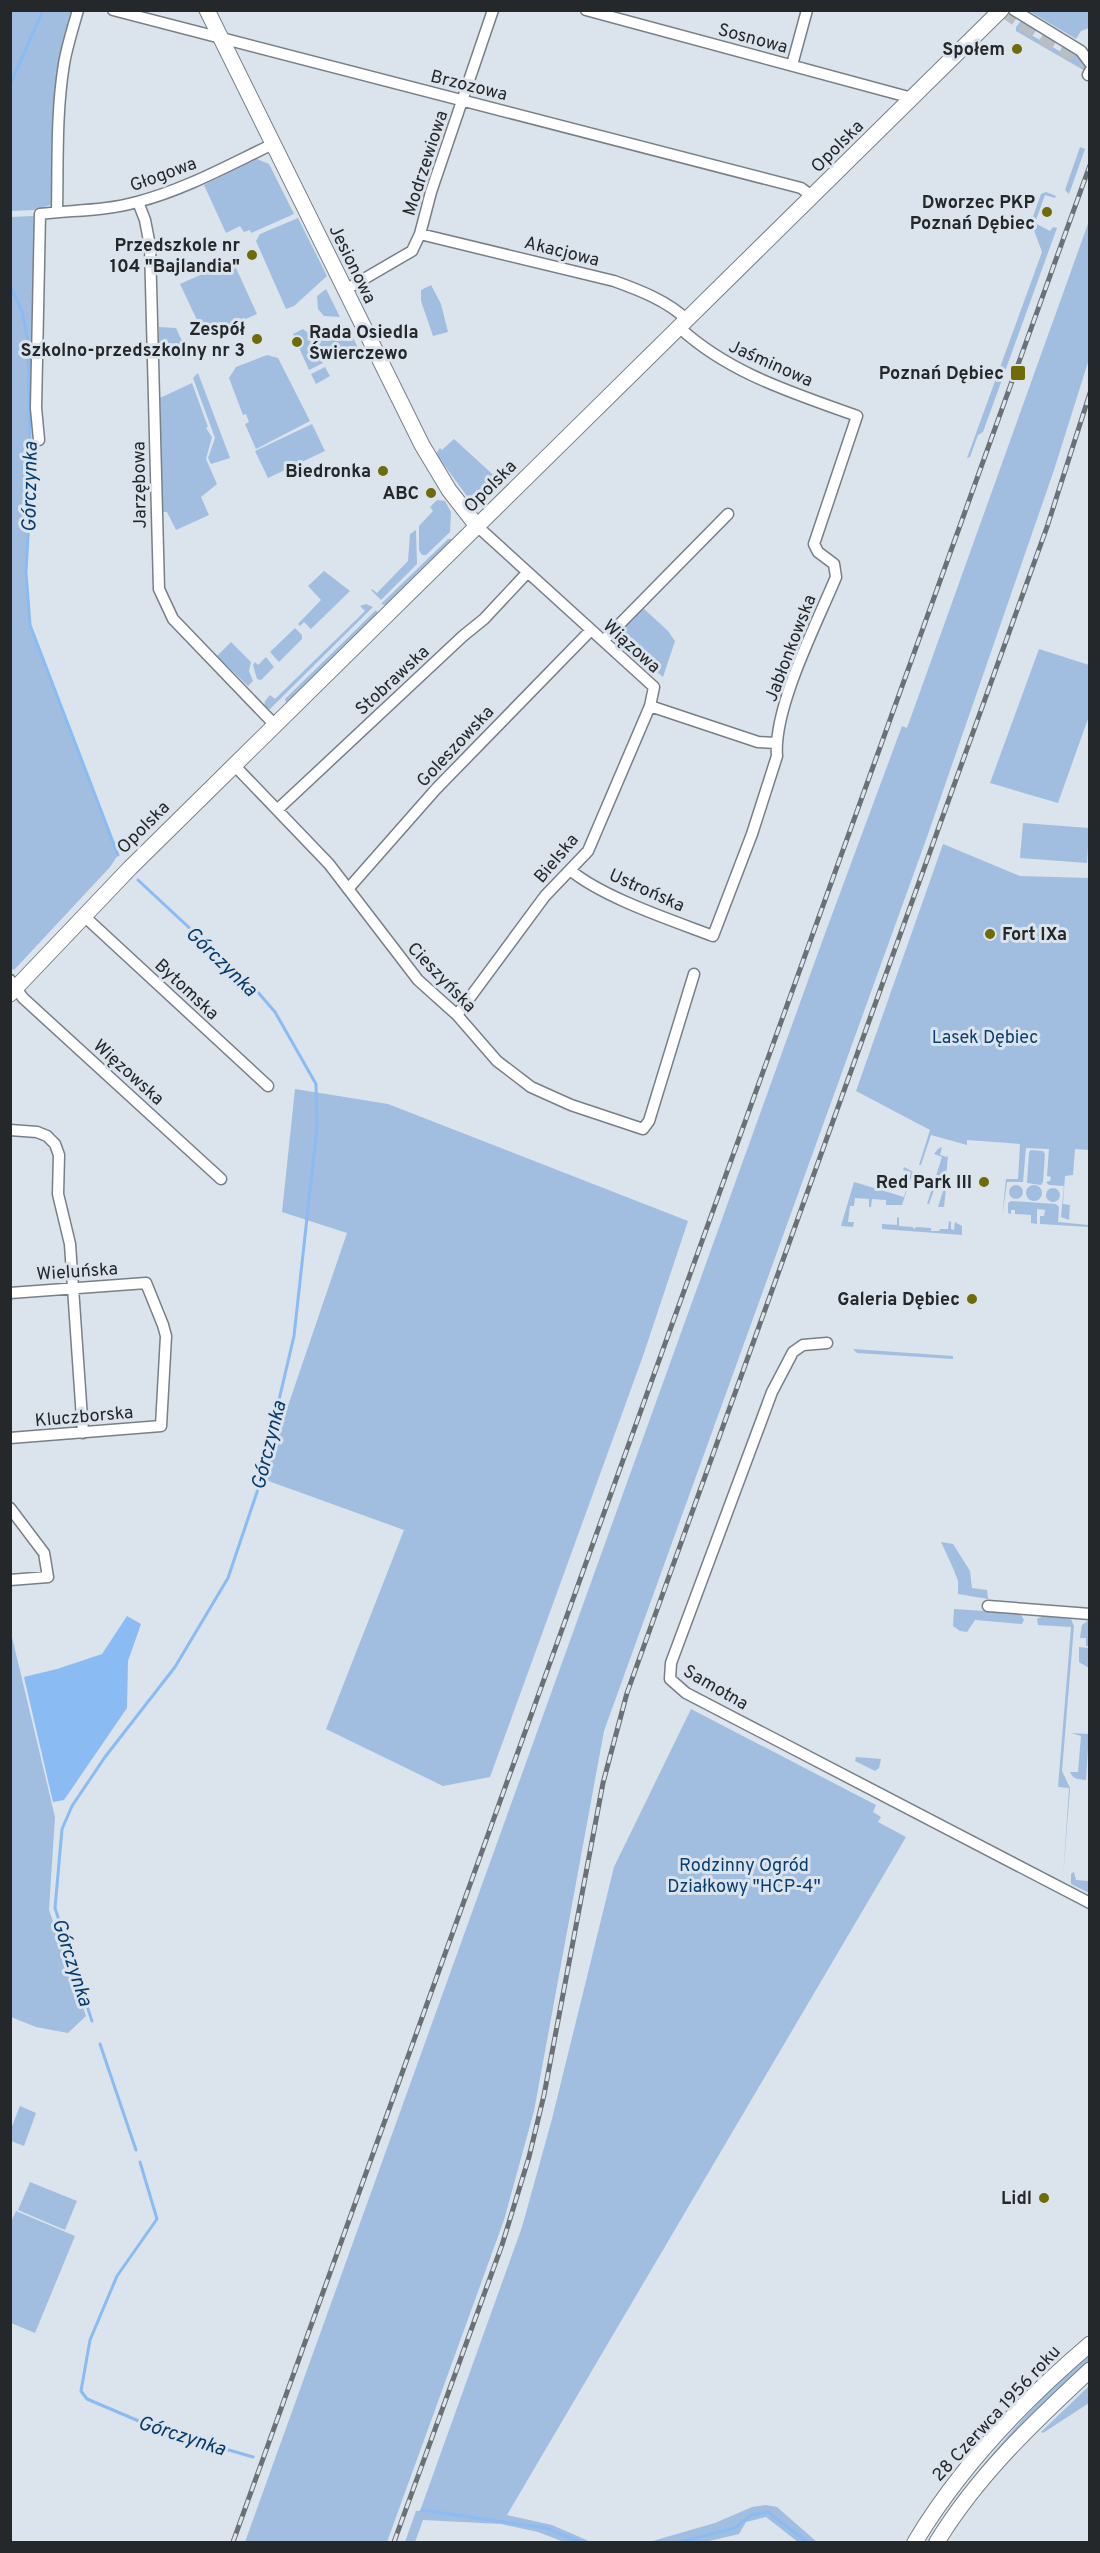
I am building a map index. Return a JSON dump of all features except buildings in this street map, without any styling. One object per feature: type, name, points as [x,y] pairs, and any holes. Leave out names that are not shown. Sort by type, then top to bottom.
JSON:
[{"type":"street","points":[[39,440],[36,408],[40,214],[57,212],[58,124],[62,80],[67,49],[78,10]]},
{"type":"street","name":"Brzozowa","points":[[113,10],[801,188],[813,197]]},
{"type":"street","name":"Jesionowa","points":[[207,10],[430,461],[477,526]]},
{"type":"street","name":"Modrzewiowa","points":[[345,290],[412,251],[420,234],[428,199],[493,10]]},
{"type":"street","name":"Sosnowa","points":[[586,10],[912,98]]},
{"type":"street","points":[[792,65],[807,10]]},
{"type":"street","name":"Opolska","points":[[12,988],[234,765],[1001,10]]},
{"type":"street","points":[[1014,10],[1081,51],[1089,63]]},
{"type":"street","name":"Głogowa","points":[[57,212],[101,210],[138,202],[193,182],[273,144]]},
{"type":"street","name":"Jarzębowa","points":[[138,202],[145,220],[150,246],[159,589],[172,619],[275,725]]},
{"type":"street","name":"Akacjowa","points":[[420,234],[614,281],[638,290],[678,311],[684,324]]},
{"type":"street","name":"Jaśminowa","points":[[684,324],[713,356],[786,390],[857,416]]},
{"type":"street","name":"Jabłonkowska","points":[[714,936],[756,823],[777,756],[776,743],[783,707],[836,577],[834,564],[818,552],[814,544],[857,416]]},
{"type":"street","points":[[604,640],[728,514]]},
{"type":"street","name":"Wiązowa","points":[[477,526],[654,687],[650,706]]},
{"type":"street","name":"Stobrawska","points":[[277,810],[484,619],[527,573]]},
{"type":"street","name":"Goleszowska","points":[[348,889],[436,789],[591,630]]},
{"type":"street","points":[[650,706],[758,742],[776,743]]},
{"type":"street","name":"Bielska","points":[[458,1015],[545,896],[588,851],[650,706]]},
{"type":"street","name":"Cieszyńska","points":[[234,765],[328,864],[418,980],[458,1015],[497,1061],[531,1087],[571,1105],[644,1129],[649,1121],[694,974]]},
{"type":"street","name":"Ustrońska","points":[[570,870],[581,879],[651,912],[714,936]]},
{"type":"street","name":"Bytomska","points":[[84,916],[268,1086]]},
{"type":"street","name":"Więzowska","points":[[12,988],[221,1179]]},
{"type":"street","points":[[10,1130],[43,1134],[58,1149],[60,1161],[58,1194],[68,1233],[74,1287],[83,1433]]},
{"type":"street","name":"Wieluńska","points":[[10,1293],[146,1283],[164,1324],[166,1336],[161,1426]]},
{"type":"street","name":"Samotna","points":[[827,1343],[804,1345],[793,1352],[772,1392],[671,1663],[670,1679],[686,1693],[1089,1903]]},
{"type":"street","name":"Kluczborska","points":[[10,1438],[161,1426]]},
{"type":"street","points":[[10,1508],[44,1553],[48,1577],[10,1580]]},
{"type":"street","points":[[988,1606],[1089,1614]]},
{"type":"street","name":"28 Czerwca 1956 roku","points":[[915,2542],[949,2491],[973,2461],[1035,2395],[1089,2344]]},
{"type":"street","name":"28 Czerwca 1956 roku","points":[[938,2542],[969,2496],[1014,2443],[1089,2370]]},
{"type":"green space","points":[[10,11],[75,11],[53,204],[35,210],[11,211]]},
{"type":"green space","points":[[1029,11],[1089,11],[1089,28],[1081,31],[1076,39]]},
{"type":"green space","points":[[1022,20],[1026,25],[1024,31],[1070,57],[1076,53],[1084,61],[1085,71],[1016,31],[1016,27]]},
{"type":"green space","points":[[1080,147],[1085,149],[1069,194],[1065,190]]},
{"type":"green space","points":[[257,159],[269,164],[294,214],[251,233],[250,230],[244,232],[240,226],[226,233],[204,185]]},
{"type":"green space","points":[[1046,192],[1056,196],[1055,198],[1045,195],[1035,223],[1050,231],[1053,227],[1057,228],[983,432],[978,435],[970,457],[967,458],[1042,252],[1031,222],[1041,194]]},
{"type":"green space","points":[[33,216],[35,218],[32,406],[29,424],[31,484],[26,572],[30,625],[118,855],[110,867],[14,970],[10,967],[10,217]]},
{"type":"green space","points":[[298,218],[327,276],[294,306],[286,309],[256,241],[260,234]]},
{"type":"green space","points":[[1089,221],[1089,359],[1054,470],[927,837],[604,1731],[534,2111],[504,2220],[387,2542],[245,2542],[823,939],[902,726],[907,728]]},
{"type":"green space","points":[[227,263],[231,270],[236,268],[257,314],[205,337],[180,284]]},
{"type":"green space","points":[[431,285],[441,304],[448,332],[433,336],[421,301],[421,290]]},
{"type":"green space","points":[[326,289],[340,317],[324,316],[318,309],[317,296]]},
{"type":"green space","points":[[347,325],[359,350],[323,357],[310,332]]},
{"type":"green space","points":[[159,327],[176,328],[189,356],[179,359],[175,350],[159,350]]},
{"type":"green space","points":[[303,329],[308,333],[323,363],[309,370],[293,334]]},
{"type":"green space","points":[[267,355],[278,358],[310,421],[256,449],[245,424],[249,422],[246,414],[243,415],[229,378],[236,367]]},
{"type":"green space","points":[[325,367],[330,376],[316,384],[311,374]]},
{"type":"green space","points":[[198,373],[230,458],[211,464],[208,458],[215,438],[193,378]]},
{"type":"green space","points":[[192,383],[208,427],[206,428],[212,437],[206,459],[217,484],[201,497],[209,515],[176,530],[167,512],[163,512],[160,398]]},
{"type":"green space","points":[[312,424],[325,451],[268,478],[255,451]]},
{"type":"green space","points":[[454,439],[501,482],[475,507],[436,454],[440,448],[442,450]]},
{"type":"green space","points":[[437,500],[445,501],[451,512],[450,532],[426,555],[422,555],[419,550],[419,526],[433,511],[430,507]]},
{"type":"green space","points":[[416,530],[417,564],[381,600],[371,590],[377,593],[408,561],[410,534]]},
{"type":"green space","points":[[448,539],[453,539],[388,606],[381,604]]},
{"type":"green space","points":[[324,571],[350,591],[311,629],[304,622],[300,626],[298,624],[321,600],[308,586]]},
{"type":"green space","points":[[366,604],[373,607],[270,709],[264,708],[265,701],[270,695],[275,699],[365,611],[360,606]]},
{"type":"green space","points":[[643,608],[668,631],[675,641],[663,677],[619,641],[620,631]]},
{"type":"green space","points":[[376,610],[378,613],[287,704],[285,699]]},
{"type":"green space","points":[[295,628],[302,635],[302,639],[279,662],[270,652]]},
{"type":"green space","points":[[231,642],[251,662],[249,671],[253,681],[248,686],[217,656]]},
{"type":"green space","points":[[1039,649],[1089,665],[1089,716],[1058,803],[990,783]]},
{"type":"green space","points":[[266,657],[274,667],[261,680],[257,679],[253,665],[255,662],[258,665]]},
{"type":"green space","points":[[1023,823],[1089,828],[1087,863],[1020,858]]},
{"type":"green space","name":"Lasek Dębiec","points":[[943,844],[1020,876],[1089,878],[1089,1150],[1075,1149],[1073,1175],[1065,1176],[1063,1204],[1070,1205],[1069,1220],[1061,1217],[1064,1186],[1049,1185],[1046,1182],[1050,1181],[1051,1177],[1047,1176],[1049,1149],[1026,1148],[1023,1182],[1007,1182],[1002,1218],[1006,1179],[1018,1179],[1020,1144],[967,1140],[967,1145],[931,1135],[921,1165],[919,1165],[930,1130],[856,1091]]},
{"type":"green space","points":[[295,1089],[388,1104],[688,1221],[643,1356],[490,1777],[443,1786],[326,1729],[404,1530],[263,1479],[347,1233],[282,1212]]},
{"type":"green space","points":[[942,1147],[940,1155],[947,1157],[948,1155],[946,1177],[951,1178],[950,1189],[946,1189],[944,1207],[938,1207],[947,1178],[939,1176],[929,1204],[927,1204],[942,1157],[934,1154]]},
{"type":"green space","points":[[1031,1150],[1043,1151],[1045,1154],[1041,1185],[1027,1183]]},
{"type":"green space","points":[[904,1167],[913,1172],[902,1205],[886,1205],[886,1200],[872,1199],[871,1207],[869,1207],[869,1199],[855,1198],[854,1206],[850,1206],[848,1222],[854,1222],[853,1227],[841,1226],[854,1182],[904,1197],[911,1172],[903,1170]]},
{"type":"green space","points":[[1016,1185],[1021,1187],[1023,1192],[1021,1197],[1016,1199],[1011,1197],[1009,1192],[1011,1187]]},
{"type":"green space","points":[[1034,1185],[1042,1193],[1034,1201],[1026,1193]]},
{"type":"green space","points":[[1053,1188],[1058,1190],[1060,1195],[1058,1200],[1053,1202],[1048,1200],[1046,1195],[1048,1190]]},
{"type":"green space","points":[[1011,1201],[1056,1204],[1059,1207],[1058,1222],[1089,1225],[1089,1227],[1040,1224],[1040,1216],[1044,1216],[1045,1210],[1037,1209],[1037,1224],[1031,1223],[1031,1215],[1015,1214],[1015,1210],[1011,1210],[1011,1214],[1008,1213],[1008,1203]]},
{"type":"green space","points":[[897,1217],[899,1226],[913,1227],[913,1229],[931,1228],[931,1231],[948,1229],[949,1221],[951,1229],[954,1230],[955,1222],[962,1226],[962,1235],[882,1229],[882,1224],[897,1225]]},
{"type":"green space","points":[[853,1349],[953,1356],[953,1359],[857,1353]]},
{"type":"green space","points":[[941,1542],[953,1544],[970,1571],[972,1588],[987,1590],[988,1599],[958,1594],[958,1581]]},
{"type":"green space","points":[[954,1609],[1014,1613],[1021,1615],[1024,1620],[1022,1624],[975,1620],[967,1632],[960,1631],[953,1626]]},
{"type":"green space","points":[[1043,1616],[1071,1619],[1074,1626],[1062,1771],[1070,1788],[1063,1879],[1069,1788],[1058,1787],[1071,1627],[1038,1625],[1037,1619]]},
{"type":"green space","points":[[1089,1620],[1089,1646],[1086,1646],[1086,1638],[1080,1638],[1082,1625]]},
{"type":"green space","points":[[10,1629],[55,1817],[49,1910],[86,2016],[68,2033],[36,2027],[11,2017]]},
{"type":"green space","points":[[1079,1647],[1089,1648],[1089,1668],[1079,1662]]},
{"type":"green space","name":"Rodzinny Ogród Działkowy \"HCP-4\"","points":[[691,1709],[876,1805],[873,1812],[881,1817],[878,1822],[906,1837],[507,2515],[552,2525],[591,2542],[564,2542],[538,2532],[501,2524],[423,2520],[415,2542],[405,2542],[416,2511],[420,2511],[522,2227],[552,2119],[614,1867]]},
{"type":"green space","points":[[1071,1733],[1089,1734],[1086,1780],[1075,1778],[1070,1772],[1078,1772],[1081,1736]]},
{"type":"green space","points":[[856,1757],[881,1759],[879,1768],[875,1771],[855,1761]]},
{"type":"green space","points":[[1074,1872],[1076,1880],[1089,1881],[1089,1893],[1071,1884],[1071,1874]]},
{"type":"green space","points":[[20,2106],[36,2113],[24,2146],[11,2141],[11,2129]]},
{"type":"green space","points":[[30,2182],[77,2201],[65,2230],[18,2210]]},
{"type":"green space","points":[[16,2211],[75,2236],[35,2333],[11,2323],[10,2224]]},
{"type":"green space","points":[[1089,2351],[1089,2361],[1033,2416],[931,2542],[927,2542],[963,2490],[1002,2442]]},
{"type":"green space","points":[[1089,2386],[1089,2403],[1043,2433],[1041,2432]]},
{"type":"green space","points":[[766,2505],[777,2507],[817,2542],[798,2542],[766,2517],[746,2522],[739,2534],[705,2542],[649,2542],[715,2523],[752,2507]]},
{"type":"shaded area","points":[[127,1616],[141,1624],[128,1661],[127,1708],[64,1800],[53,1802],[24,1677],[102,1654]]},
{"type":"waterway","name":"Górczynka","points":[[10,85],[43,10]]},
{"type":"waterway","name":"Górczynka","points":[[10,286],[22,311],[28,340],[31,484],[26,572],[30,625],[118,855]]},
{"type":"waterway","name":"Górczynka","points":[[92,2021],[55,1908],[62,1829],[72,1806],[105,1757],[175,1667],[228,1578],[258,1489],[294,1336],[317,1127],[316,1084],[275,1012],[256,990],[138,880]]},
{"type":"waterway","name":"Górczynka","points":[[100,2044],[136,2150]]},
{"type":"waterway","name":"Górczynka","points":[[140,2162],[157,2219],[117,2276],[90,2340],[81,2391],[87,2399],[160,2430],[253,2457]]},
{"type":"waterway","name":"Górczynka","points":[[422,2510],[546,2528],[580,2542]]},
{"type":"waterway","name":"Górczynka","points":[[680,2542],[735,2528],[751,2515],[768,2512],[807,2542]]},
{"type":"tunnel","points":[[1004,10],[1049,41],[1090,63]]},
{"type":"railway","points":[[233,2542],[1090,165]]},
{"type":"railway","points":[[394,2542],[502,2245],[529,2157],[544,2095],[603,1783],[627,1693],[1047,527],[1090,393]]},
{"type":"place","name":"Społem","points":[[1017,49]]},
{"type":"place","name":"Dworzec PKP Poznań Dębiec","points":[[1047,212]]},
{"type":"place","name":"Przedszkole nr 104 \"Bajlandia\"","points":[[252,255]]},
{"type":"place","name":"Zespół Szkolno-przedszkolny nr 3","points":[[257,339]]},
{"type":"place","name":"Rada Osiedla Świerczewo","points":[[297,342]]},
{"type":"place","name":"Poznań Dębiec","points":[[1018,373]]},
{"type":"place","name":"Biedronka","points":[[383,471]]},
{"type":"place","name":"ABC","points":[[431,493]]},
{"type":"place","name":"Fort IXa","points":[[990,934]]},
{"type":"place","name":"Red Park III","points":[[984,1182]]},
{"type":"place","name":"Galeria Dębiec","points":[[972,1299]]},
{"type":"place","name":"Lidl","points":[[1044,2198]]}]
